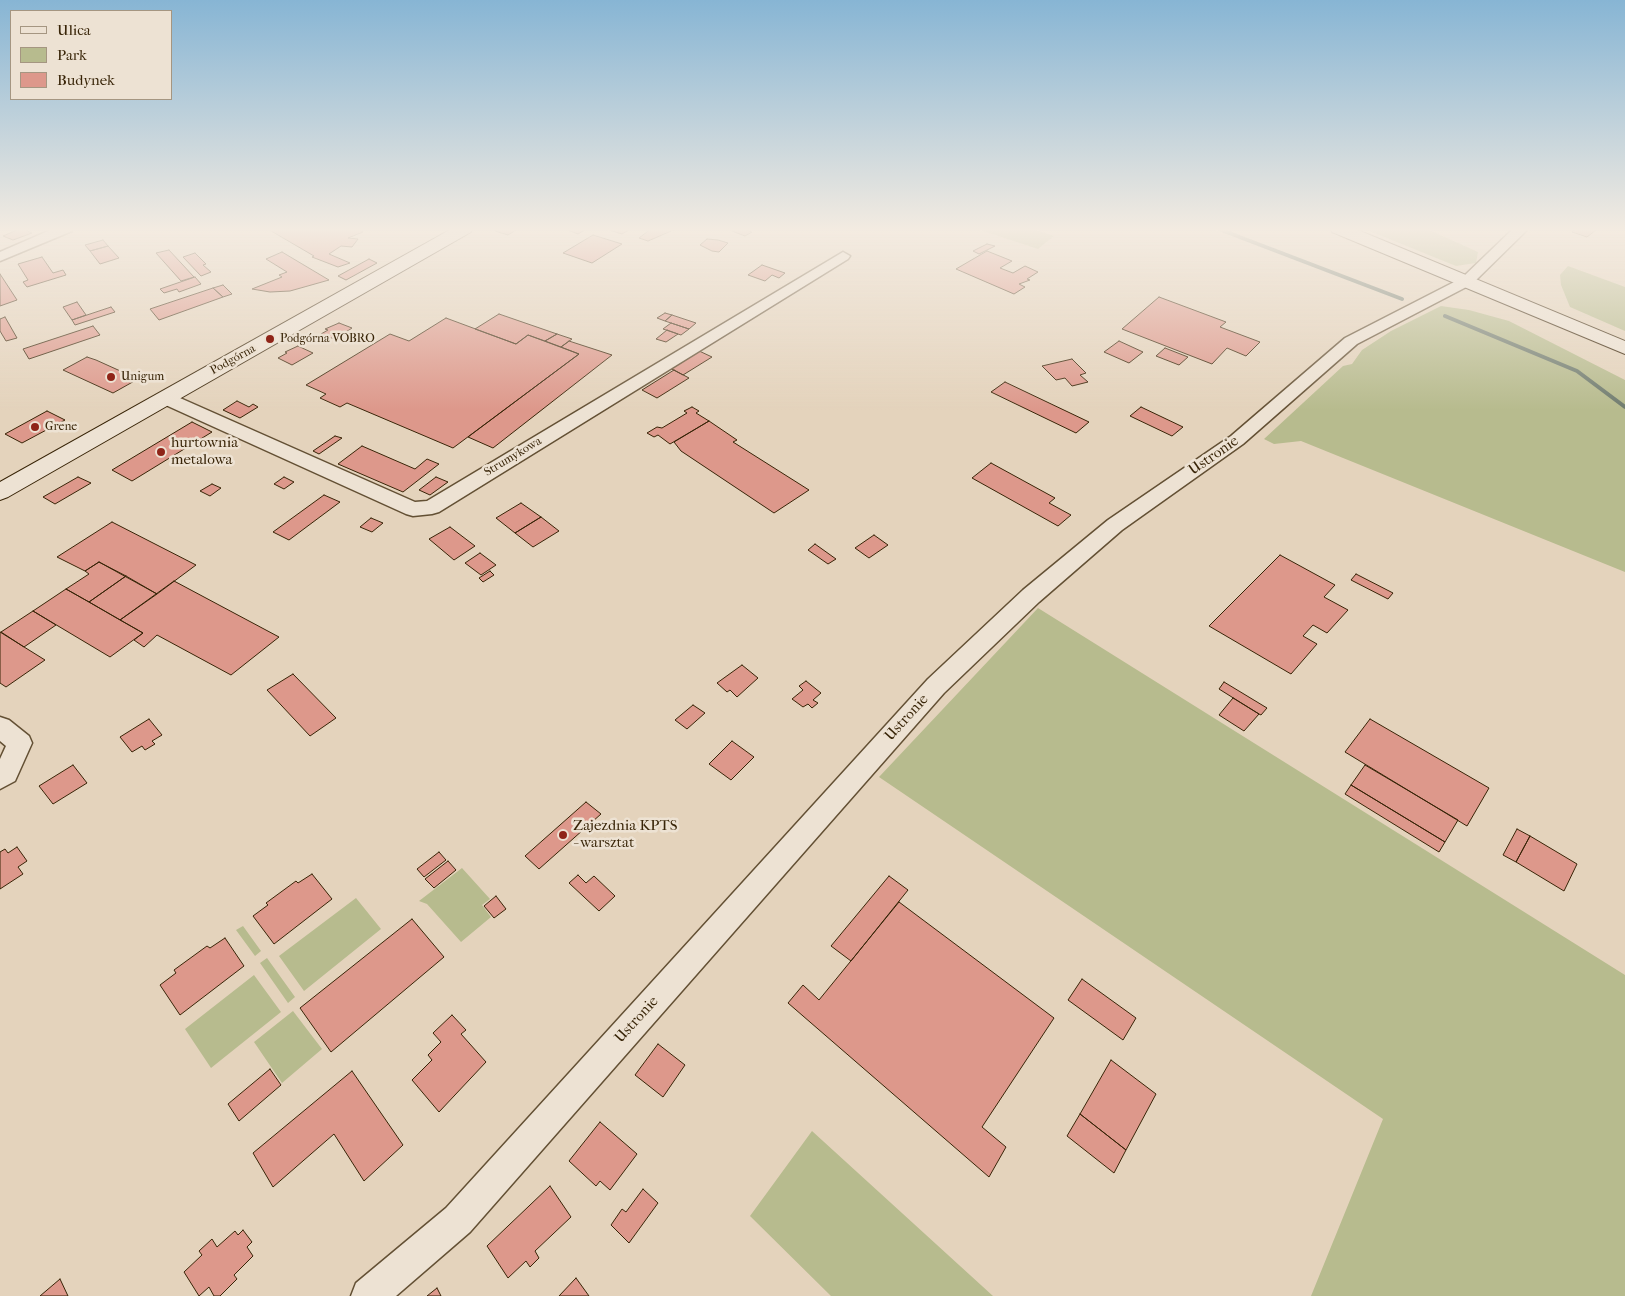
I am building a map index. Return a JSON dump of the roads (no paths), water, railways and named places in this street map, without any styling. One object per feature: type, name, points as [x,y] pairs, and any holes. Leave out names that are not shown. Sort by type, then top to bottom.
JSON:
[{"type":"main road","name":"Podgórna","points":[[0,492],[358,288]]},
{"type":"main road","points":[[1485,288],[1625,348]]},
{"type":"street","name":"Strumykowa","points":[[165,398],[413,509],[432,507],[790,288]]},
{"type":"street","name":"Ustronie","points":[[369,1296],[458,1220],[936,686],[1031,596],[1115,525],[1237,440],[1351,341],[1453,288]]},
{"type":"street","points":[[0,727],[20,743],[6,773],[0,778]]},
{"type":"waterway","points":[[1374,288],[1402,299]]},
{"type":"waterway","points":[[1445,316],[1577,371],[1625,407]]},
{"type":"place","name":"Podgórna VOBRO","points":[[270,339]]},
{"type":"place","name":"Unigum","points":[[111,377]]},
{"type":"place","name":"Grene","points":[[35,427]]},
{"type":"place","name":"hurtownia metalowa","points":[[161,452]]},
{"type":"place","name":"Zajezdnia KPTS - warsztat","points":[[563,835]]}]
